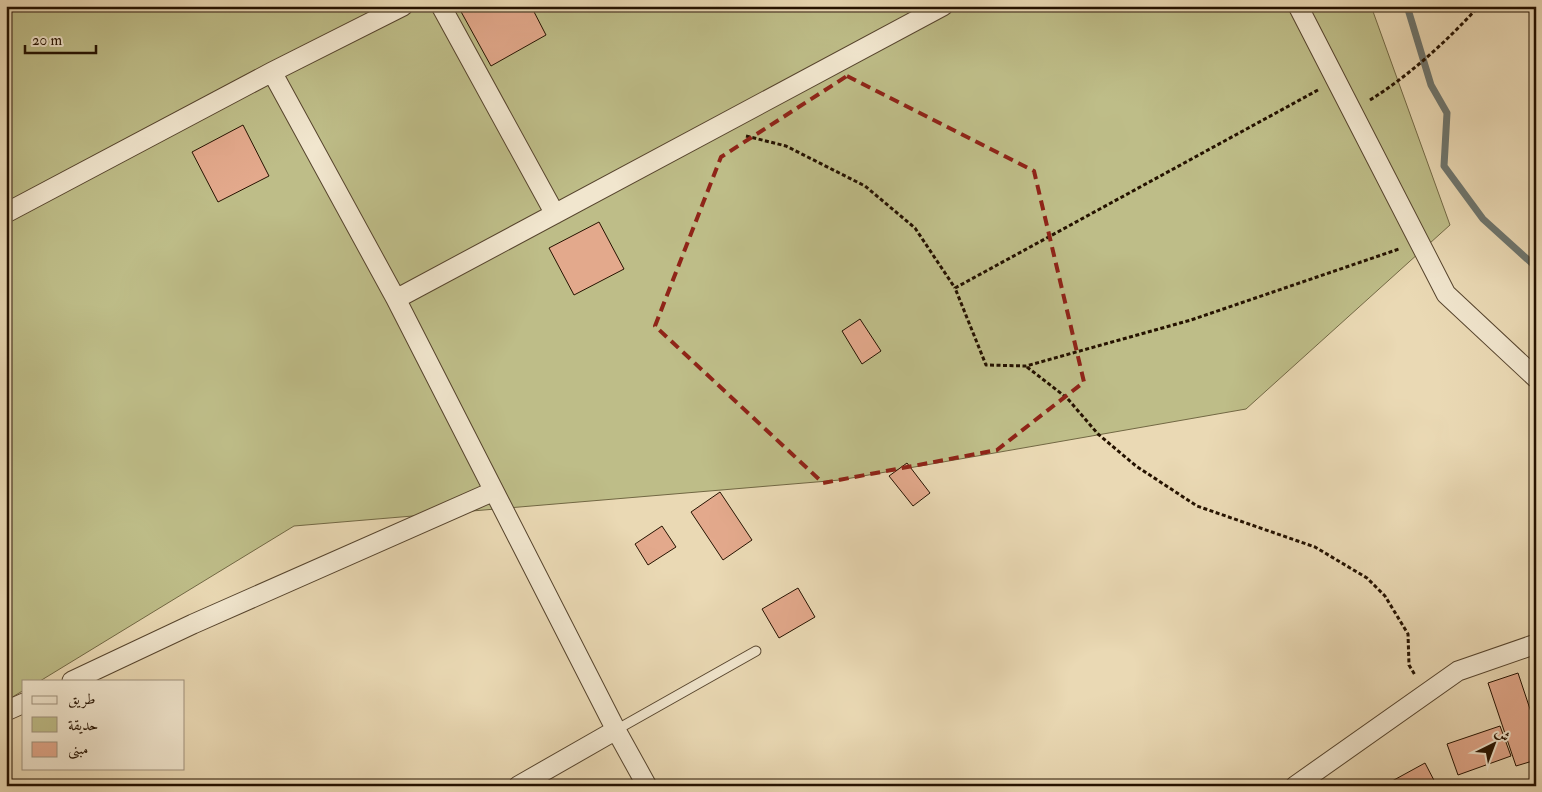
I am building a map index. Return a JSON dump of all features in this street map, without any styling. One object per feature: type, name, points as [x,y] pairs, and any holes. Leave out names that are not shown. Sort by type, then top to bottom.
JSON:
[{"type":"street","points":[[6,213],[272,72],[403,6]]},
{"type":"street","points":[[441,6],[556,214]]},
{"type":"street","points":[[396,299],[943,6]]},
{"type":"street","points":[[1298,6],[1446,294],[1536,378]]},
{"type":"street","points":[[272,72],[396,299],[616,730],[647,786]]},
{"type":"street","points":[[74,680],[193,624],[494,491]]},
{"type":"street","points":[[1295,786],[1458,671],[1536,644]]},
{"type":"street","points":[[6,711],[22,704]]},
{"type":"street","points":[[518,786],[616,730]]},
{"type":"lane","points":[[616,730],[756,652]]},
{"type":"path","points":[[1352,111],[1385,91],[1460,27],[1479,6]]},
{"type":"path","points":[[955,288],[1336,80]]},
{"type":"path","points":[[716,128],[786,146],[865,186],[915,228],[955,288],[986,365],[1026,366],[1191,320],[1420,242]]},
{"type":"path","points":[[1026,366],[1067,398],[1098,434],[1136,466],[1196,506],[1315,548],[1367,578],[1385,596],[1408,634],[1409,664],[1425,694]]},
{"type":"highlighted area","points":[[847,76],[1034,171],[1084,382],[997,450],[823,483],[655,326],[721,157]]},
{"type":"green space","points":[[6,6],[1371,6],[1450,225],[1246,409],[840,480],[294,526],[42,680],[22,680],[22,691],[6,701]]},
{"type":"building","points":[[463,6],[531,6],[546,35],[491,66],[459,8]]},
{"type":"building","points":[[243,125],[269,176],[218,202],[192,152]]},
{"type":"building","points":[[599,222],[624,269],[574,295],[549,248]]},
{"type":"building","points":[[860,319],[881,351],[862,364],[842,331]]},
{"type":"building","points":[[907,463],[930,493],[913,506],[889,476]]},
{"type":"building","points":[[720,492],[752,540],[723,560],[691,512]]},
{"type":"building","points":[[662,526],[676,547],[648,565],[635,544]]},
{"type":"building","points":[[798,588],[815,617],[779,638],[762,609]]},
{"type":"building","points":[[1518,673],[1536,727],[1536,760],[1516,766],[1488,683]]},
{"type":"building","points":[[1500,726],[1511,756],[1458,775],[1447,744]]},
{"type":"building","points":[[1425,763],[1437,786],[1383,786]]},
{"type":"waterway","points":[[1407,6],[1431,85],[1447,113],[1444,166],[1483,219],[1536,267]]}]
